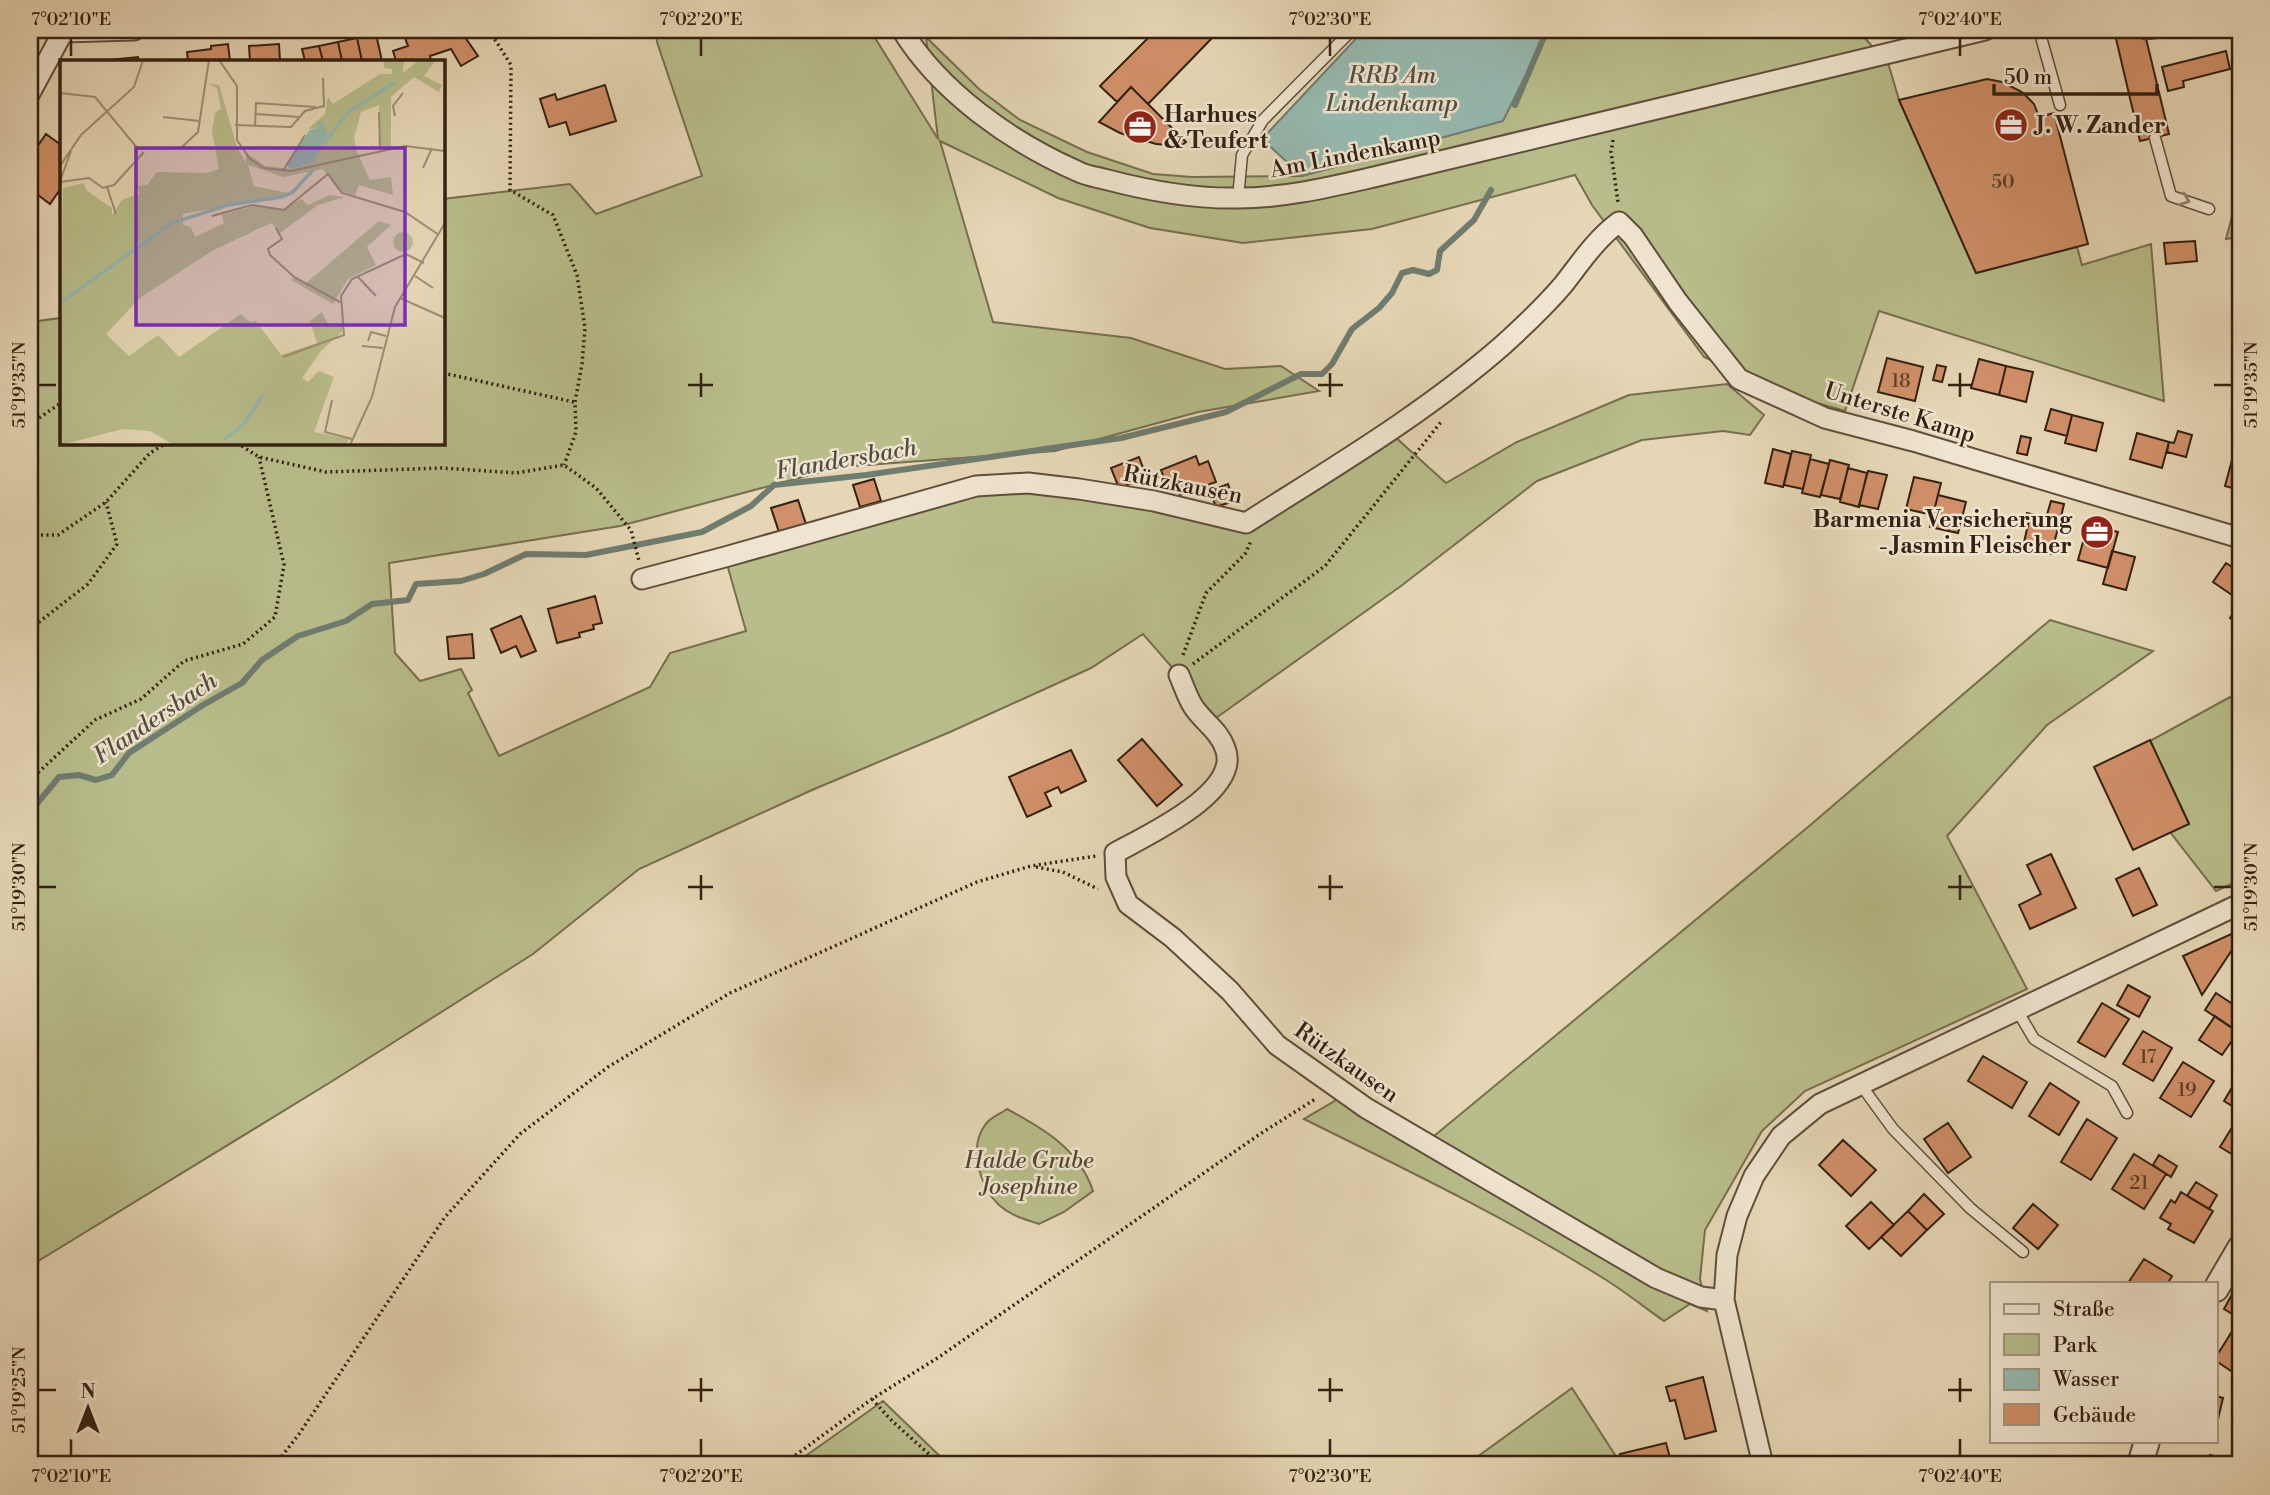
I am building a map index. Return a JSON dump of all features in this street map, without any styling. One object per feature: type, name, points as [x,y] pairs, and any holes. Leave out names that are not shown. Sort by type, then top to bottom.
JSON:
[{"type":"street","points":[[30,93],[61,31],[134,30]]},
{"type":"street","name":"Am Lindenkamp","points":[[902,30],[911,44],[957,94],[1013,138],[1079,172],[1151,191],[1238,198],[1307,192],[1610,120],[1940,35],[1985,30]]},
{"type":"street","name":"Rützkausen","points":[[642,579],[976,486],[1028,483],[1079,489],[1154,500],[1246,523],[1417,414],[1501,347],[1561,286],[1602,235],[1619,222]]},
{"type":"street","name":"Unterste Kamp","points":[[1619,222],[1633,236],[1678,302],[1739,379],[1825,418],[1913,441],[2240,538]]},
{"type":"street","points":[[1128,904],[1116,877],[1115,853],[1186,812],[1210,794],[1226,769],[1226,750],[1216,732],[1194,708],[1179,675]]},
{"type":"street","name":"Rützkausen","points":[[1128,904],[1173,938],[1230,990],[1277,1045],[1335,1087],[1656,1278],[1701,1297],[1724,1300]]},
{"type":"street","points":[[1763,1465],[1724,1300],[1727,1255],[1737,1216],[1754,1176],[1781,1136],[1820,1104],[2240,904]]},
{"type":"street","points":[[2218,1286],[2236,1262]]},
{"type":"street","points":[[2140,1465],[2147,1442]]},
{"type":"lane","points":[[1238,198],[1242,155],[1263,120],[1352,30]]},
{"type":"lane","points":[[2039,30],[2060,105]]},
{"type":"lane","points":[[2145,34],[2177,30]]},
{"type":"lane","points":[[2155,138],[2171,195],[2209,209]]},
{"type":"lane","points":[[2017,1010],[2034,1039],[2112,1086],[2127,1113]]},
{"type":"lane","points":[[1861,1085],[1892,1129],[1970,1208],[2023,1252]]},
{"type":"path","points":[[489,30],[511,65],[510,190],[553,215],[577,275],[585,328],[575,402],[576,432],[564,465]]},
{"type":"path","points":[[1610,120],[1614,136],[1611,152],[1619,222]]},
{"type":"path","points":[[444,373],[575,402]]},
{"type":"path","points":[[30,424],[60,404]]},
{"type":"path","points":[[1179,675],[1325,566],[1443,420]]},
{"type":"path","points":[[30,535],[58,535],[106,502],[150,453],[164,444]]},
{"type":"path","points":[[239,444],[259,457],[326,472],[442,468],[516,473],[564,465],[596,488],[631,530],[639,556]]},
{"type":"path","points":[[30,780],[95,720],[141,699],[184,661],[243,644],[275,617],[284,565],[259,457]]},
{"type":"path","points":[[30,629],[88,584],[117,544],[106,502]]},
{"type":"path","points":[[1179,675],[1185,647],[1206,593],[1245,554],[1253,536],[1246,523]]},
{"type":"path","points":[[275,1465],[299,1434],[445,1217],[520,1134],[608,1067],[730,993],[977,882],[1031,866],[1115,853]]},
{"type":"path","points":[[1031,866],[1063,872],[1128,904]]},
{"type":"path","points":[[782,1465],[873,1399],[939,1357],[1259,1134],[1335,1087]]},
{"type":"path","points":[[873,1399],[890,1419],[941,1465]]},
{"type":"green space","points":[[655,30],[870,30],[938,139],[926,37],[979,89],[1020,120],[1087,152],[1153,174],[1192,177],[1302,176],[1502,121],[1548,30],[1862,30],[1864,37],[1889,66],[1899,100],[1976,273],[2077,247],[2082,265],[2151,244],[2164,401],[1879,311],[1845,411],[1779,392],[1704,357],[1592,205],[1575,175],[1372,229],[1243,243],[1150,228],[1058,198],[940,141],[993,322],[1131,338],[1225,369],[1281,366],[1319,391],[1198,412],[1055,451],[840,467],[620,526],[389,563],[395,653],[420,681],[461,669],[472,690],[468,693],[499,756],[650,687],[670,653],[746,631],[727,564],[992,490],[1053,493],[1119,502],[1239,527],[1393,435],[1446,483],[1517,442],[1629,395],[1727,384],[1764,415],[1750,435],[1723,431],[1642,440],[1537,481],[1401,586],[1216,718],[1143,634],[1091,668],[639,869],[533,954],[30,1268],[30,386],[34,383],[30,376],[30,322],[60,318],[60,444],[444,444],[444,199],[570,184],[596,214],[702,176]]},
{"type":"green space","points":[[2240,187],[2240,237],[2226,239]]},
{"type":"green space","points":[[2050,620],[2153,651],[2047,725],[1947,836],[2027,989],[1805,1091],[1762,1131],[1705,1230],[1700,1279],[1707,1311],[1690,1304],[1664,1321],[1611,1283],[1530,1235],[1304,1119],[1345,1095],[1428,1141],[1808,827]]},
{"type":"green space","points":[[2230,697],[2240,704],[2240,880],[2216,891],[2170,832],[2189,823],[2150,741]]},
{"type":"green space","name":"Halde Grube Josephine","points":[[1007,1109],[1059,1142],[1079,1163],[1093,1191],[1064,1212],[1039,1224],[1013,1215],[999,1205],[982,1178],[977,1156],[980,1134],[989,1120]]},
{"type":"green space","points":[[1572,1388],[1615,1455],[1618,1465],[1466,1465]]},
{"type":"green space","points":[[883,1401],[949,1465],[793,1465]]},
{"type":"water","name":"RRB Am Lindenkamp","points":[[1364,30],[1548,30],[1503,121],[1302,176],[1262,139]]},
{"type":"building","points":[[402,30],[460,30],[478,56],[461,66],[451,49],[430,56],[431,60],[396,60],[393,51],[408,46]]},
{"type":"building","points":[[1156,30],[1210,30],[1215,35],[1148,104],[1131,87],[1117,102],[1100,86]]},
{"type":"building","points":[[2114,30],[2144,30],[2169,134],[2140,141]]},
{"type":"building","points":[[376,34],[382,60],[362,60],[357,38]]},
{"type":"building","points":[[357,38],[362,60],[342,60],[338,42]]},
{"type":"building","points":[[338,42],[342,60],[323,60],[319,46]]},
{"type":"building","points":[[228,44],[230,60],[188,60],[187,52],[211,49],[211,46]]},
{"type":"building","points":[[279,44],[280,60],[250,60],[249,46]]},
{"type":"building","points":[[319,46],[323,60],[305,60],[302,49]]},
{"type":"building","points":[[2226,51],[2230,69],[2183,81],[2184,87],[2168,91],[2162,67]]},
{"type":"building","points":[[138,57],[138,60],[107,60]]},
{"type":"building","points":[[1987,79],[2002,82],[2022,92],[2034,104],[2039,117],[2054,113],[2088,244],[1976,273],[1899,100]]},
{"type":"building","points":[[605,85],[616,121],[570,135],[566,122],[549,127],[540,99],[555,94],[557,100]]},
{"type":"building","points":[[1131,87],[1186,142],[1181,146],[1156,144],[1120,133],[1099,122]]},
{"type":"building","points":[[46,134],[60,144],[60,189],[50,204],[30,189],[30,157]]},
{"type":"building","points":[[2195,241],[2197,261],[2166,264],[2164,243]]},
{"type":"building","points":[[1887,358],[1923,367],[1915,401],[1878,392]]},
{"type":"building","points":[[1979,359],[2006,366],[1999,395],[1971,388]]},
{"type":"building","points":[[1937,365],[1946,367],[1942,382],[1933,380]]},
{"type":"building","points":[[2006,366],[2033,372],[2026,402],[1999,395]]},
{"type":"building","points":[[2051,409],[2072,415],[2067,436],[2045,430]]},
{"type":"building","points":[[2072,415],[2103,423],[2096,451],[2065,443]]},
{"type":"building","points":[[2178,431],[2192,435],[2186,457],[2167,452],[2169,442],[2174,443]]},
{"type":"building","points":[[2137,433],[2169,442],[2162,468],[2130,459]]},
{"type":"building","points":[[2021,436],[2031,438],[2027,455],[2017,453]]},
{"type":"building","points":[[1773,449],[1791,454],[1783,487],[1765,483]]},
{"type":"building","points":[[1792,451],[1811,455],[1803,489],[1784,485]]},
{"type":"building","points":[[1196,456],[1199,465],[1208,461],[1216,482],[1180,495],[1173,477],[1165,480],[1161,470]]},
{"type":"building","points":[[1139,457],[1147,478],[1119,488],[1111,468]]},
{"type":"building","points":[[1810,459],[1829,464],[1820,497],[1802,493]]},
{"type":"building","points":[[1830,460],[1849,465],[1840,499],[1821,495]]},
{"type":"building","points":[[2232,460],[2240,462],[2240,490],[2225,486]]},
{"type":"building","points":[[1848,468],[1867,473],[1859,507],[1840,502]]},
{"type":"building","points":[[1868,471],[1887,475],[1878,509],[1859,505]]},
{"type":"building","points":[[1914,477],[1941,483],[1933,515],[1906,509]]},
{"type":"building","points":[[874,479],[881,501],[860,507],[853,485]]},
{"type":"building","points":[[1228,484],[1234,501],[1216,507],[1210,491]]},
{"type":"building","points":[[1938,495],[1966,502],[1958,533],[1930,527]]},
{"type":"building","points":[[798,500],[806,524],[779,532],[771,508]]},
{"type":"building","points":[[2051,501],[2064,504],[2060,521],[2046,518]]},
{"type":"building","points":[[2027,513],[2060,521],[2051,554],[2023,547],[2029,520],[2026,519]]},
{"type":"building","points":[[2088,524],[2118,532],[2108,568],[2078,560]]},
{"type":"building","points":[[2112,551],[2135,557],[2126,590],[2103,584]]},
{"type":"building","points":[[2226,563],[2240,572],[2240,589],[2235,597],[2213,582]]},
{"type":"building","points":[[595,596],[602,623],[593,625],[594,629],[579,633],[580,637],[557,643],[548,609]]},
{"type":"building","points":[[2240,603],[2240,622],[2239,624],[2230,618]]},
{"type":"building","points":[[521,616],[536,651],[521,657],[516,646],[501,653],[491,629]]},
{"type":"building","points":[[472,634],[474,658],[449,659],[447,637]]},
{"type":"building","points":[[1142,739],[1182,785],[1157,806],[1118,760]]},
{"type":"building","points":[[2150,740],[2189,824],[2133,850],[2094,767]]},
{"type":"building","points":[[1071,750],[1086,781],[1061,793],[1058,787],[1045,793],[1051,806],[1027,817],[1009,777]]},
{"type":"building","points":[[2051,854],[2076,908],[2030,929],[2019,905],[2041,894],[2027,865]]},
{"type":"building","points":[[2139,868],[2157,905],[2133,916],[2116,879]]},
{"type":"building","points":[[2240,930],[2240,938],[2202,995],[2183,956]]},
{"type":"building","points":[[2128,985],[2150,997],[2139,1017],[2117,1005]]},
{"type":"building","points":[[2216,993],[2240,1009],[2238,1032],[2205,1010]]},
{"type":"building","points":[[2102,1003],[2129,1019],[2105,1057],[2078,1042]]},
{"type":"building","points":[[2215,1016],[2238,1032],[2222,1055],[2199,1040]]},
{"type":"building","points":[[2143,1031],[2172,1048],[2153,1081],[2123,1064]]},
{"type":"building","points":[[1983,1056],[2027,1082],[2012,1108],[1968,1081]]},
{"type":"building","points":[[2183,1062],[2214,1081],[2191,1117],[2160,1098]]},
{"type":"building","points":[[2050,1083],[2079,1102],[2059,1135],[2029,1116]]},
{"type":"building","points":[[2234,1084],[2240,1087],[2240,1111],[2224,1101]]},
{"type":"building","points":[[2240,1117],[2240,1159],[2220,1147]]},
{"type":"building","points":[[2087,1119],[2117,1138],[2091,1180],[2061,1162]]},
{"type":"building","points":[[1948,1123],[1971,1157],[1948,1173],[1924,1139]]},
{"type":"building","points":[[1843,1140],[1876,1170],[1851,1196],[1819,1165]]},
{"type":"building","points":[[2134,1154],[2166,1174],[2144,1209],[2112,1189]]},
{"type":"building","points":[[2159,1155],[2177,1166],[2171,1177],[2153,1165]]},
{"type":"building","points":[[2196,1182],[2217,1195],[2209,1209],[2187,1196]]},
{"type":"building","points":[[2181,1192],[2213,1211],[2194,1243],[2168,1229],[2171,1224],[2160,1218],[2171,1200],[2175,1203]]},
{"type":"building","points":[[1924,1194],[1944,1214],[1927,1230],[1908,1211]]},
{"type":"building","points":[[1871,1202],[1894,1225],[1869,1249],[1846,1226]]},
{"type":"building","points":[[2033,1204],[2058,1225],[2038,1249],[2013,1228]]},
{"type":"building","points":[[1908,1211],[1927,1230],[1901,1256],[1881,1237]]},
{"type":"building","points":[[2144,1259],[2172,1276],[2169,1282],[2129,1282]]},
{"type":"building","points":[[2235,1289],[2240,1293],[2240,1319],[2224,1309]]},
{"type":"building","points":[[2231,1333],[2240,1339],[2240,1377],[2218,1362],[2218,1354]]},
{"type":"building","points":[[1703,1377],[1716,1431],[1685,1439],[1675,1400],[1670,1401],[1666,1387]]},
{"type":"building","points":[[2218,1397],[2223,1398],[2218,1419]]},
{"type":"building","points":[[1666,1443],[1672,1465],[1623,1465],[1620,1454]]},
{"type":"building","points":[[2210,1455],[2227,1459],[2225,1465],[2207,1465]]},
{"type":"building","points":[[2058,1456],[2070,1461],[2072,1457],[2093,1465],[2054,1465]]},
{"type":"waterway","name":"Flandersbach","points":[[1515,105],[1547,30]]},
{"type":"waterway","name":"Flandersbach","points":[[30,812],[59,777],[79,775],[96,780],[112,775],[129,753],[242,683],[262,660],[298,636],[346,621],[372,604],[408,600],[416,584],[461,581],[484,574],[526,554],[586,555],[702,532],[751,506],[774,485],[866,475],[1121,438],[1226,412],[1301,374],[1322,374],[1332,364],[1352,329],[1379,308],[1392,293],[1402,273],[1413,270],[1429,274],[1437,270],[1440,251],[1474,220],[1491,190]]},
{"type":"place","name":"J. W. Zander","points":[[2011,125]]},
{"type":"place","name":"Harhues & Teufert","points":[[1140,127]]},
{"type":"place","name":"Barmenia Versicherung - Jasmin Fleischer","points":[[2097,532]]}]
